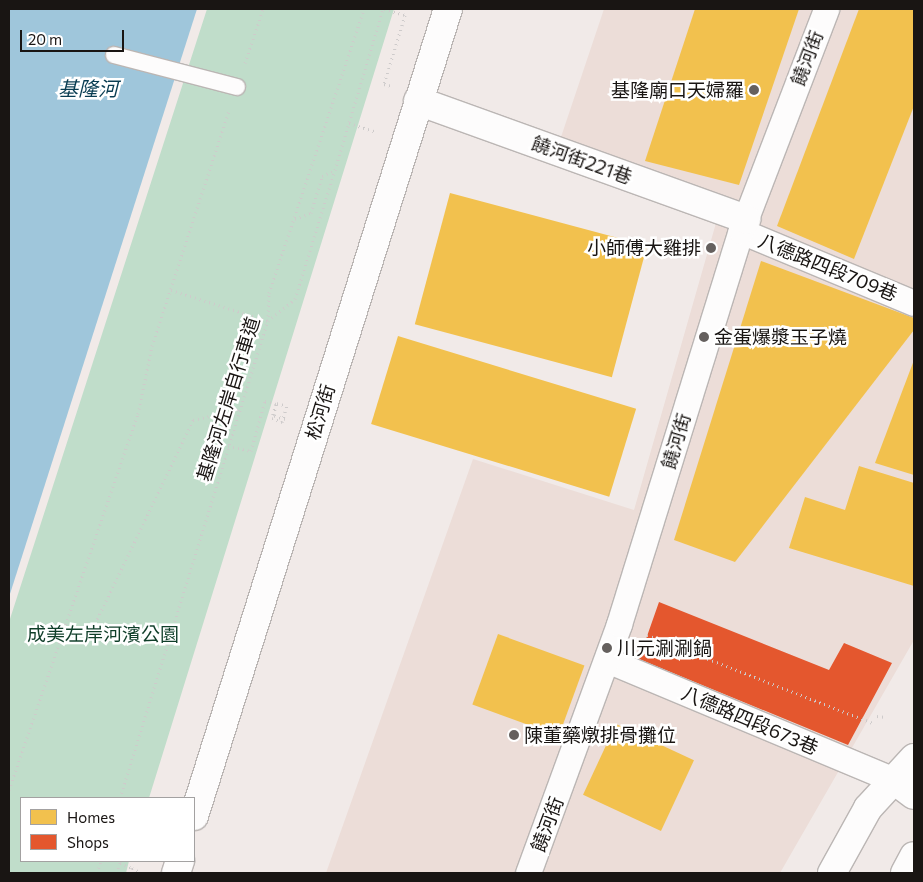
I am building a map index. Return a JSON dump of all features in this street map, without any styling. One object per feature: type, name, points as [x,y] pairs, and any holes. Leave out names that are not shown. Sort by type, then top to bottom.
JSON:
[{"type":"street","name":"松河街","points":[[195,813],[448,9]]},
{"type":"street","name":"饒河街","points":[[528,873],[619,624],[743,225],[826,9]]},
{"type":"street","name":"饒河街221巷","points":[[418,101],[743,225]]},
{"type":"street","name":"八德路四段709巷","points":[[743,225],[914,303]]},
{"type":"street","name":"八德路四段673巷","points":[[607,660],[904,788]]},
{"type":"street","points":[[832,873],[868,808],[904,788],[914,758]]},
{"type":"street","points":[[905,873],[914,856]]},
{"type":"lane","points":[[114,55],[237,87]]},
{"type":"path","points":[[9,790],[138,414],[170,290],[263,9]]},
{"type":"path","name":"基隆河左岸自行車道","points":[[120,797],[268,321],[269,293],[364,9]]},
{"type":"path","points":[[170,290],[268,321],[295,299],[384,9],[393,10],[405,15],[384,84]]},
{"type":"path","points":[[294,219],[311,213],[322,176],[335,170]]},
{"type":"path","points":[[228,446],[250,451],[265,401],[276,404],[272,418],[282,422],[287,406],[277,403],[273,416],[291,420]]},
{"type":"path","points":[[64,633],[93,628],[193,420],[240,409]]},
{"type":"path","points":[[619,624],[873,723]]},
{"type":"path","points":[[877,716],[886,717]]},
{"type":"path","points":[[9,774],[14,776]]},
{"type":"path","points":[[116,873],[120,863],[132,868],[130,873],[132,867],[143,871]]},
{"type":"shaded area","points":[[604,9],[914,9],[914,640],[780,873],[326,873],[473,459],[634,510],[720,209],[561,137]]},
{"type":"green space","name":"成美左岸河濱公園","points":[[207,9],[394,9],[149,797],[20,797],[20,862],[129,862],[126,873],[9,873],[9,622]]},
{"type":"water","name":"基隆河","points":[[9,9],[197,9],[9,597]]},
{"type":"building: Homes","points":[[695,9],[799,9],[739,185],[645,161]]},
{"type":"building: Homes","points":[[859,9],[914,9],[914,106],[854,259],[777,226]]},
{"type":"building: Homes","points":[[450,193],[647,246],[612,377],[415,324]]},
{"type":"building: Homes","points":[[761,261],[914,318],[914,330],[735,562],[674,540]]},
{"type":"building: Homes","points":[[398,336],[636,409],[609,497],[371,424]]},
{"type":"building: Homes","points":[[914,360],[914,475],[875,463]]},
{"type":"building: Homes","points":[[859,466],[914,483],[914,586],[789,548],[805,497],[845,510]]},
{"type":"building: Homes","points":[[498,634],[584,665],[559,736],[472,704]]},
{"type":"building: Homes","points":[[616,724],[694,760],[661,831],[583,795]]},
{"type":"building: Shops","points":[[659,602],[829,670],[844,643],[892,663],[848,745],[639,659]]},
{"type":"place","name":"基隆廟口天婦羅","points":[[754,90]]},
{"type":"place","name":"小師傅大雞排","points":[[711,248]]},
{"type":"place","name":"金蛋爆漿玉子燒","points":[[704,337]]},
{"type":"place","name":"川元涮涮鍋","points":[[607,648]]},
{"type":"place","name":"陳董藥燉排骨攤位","points":[[514,735]]}]
